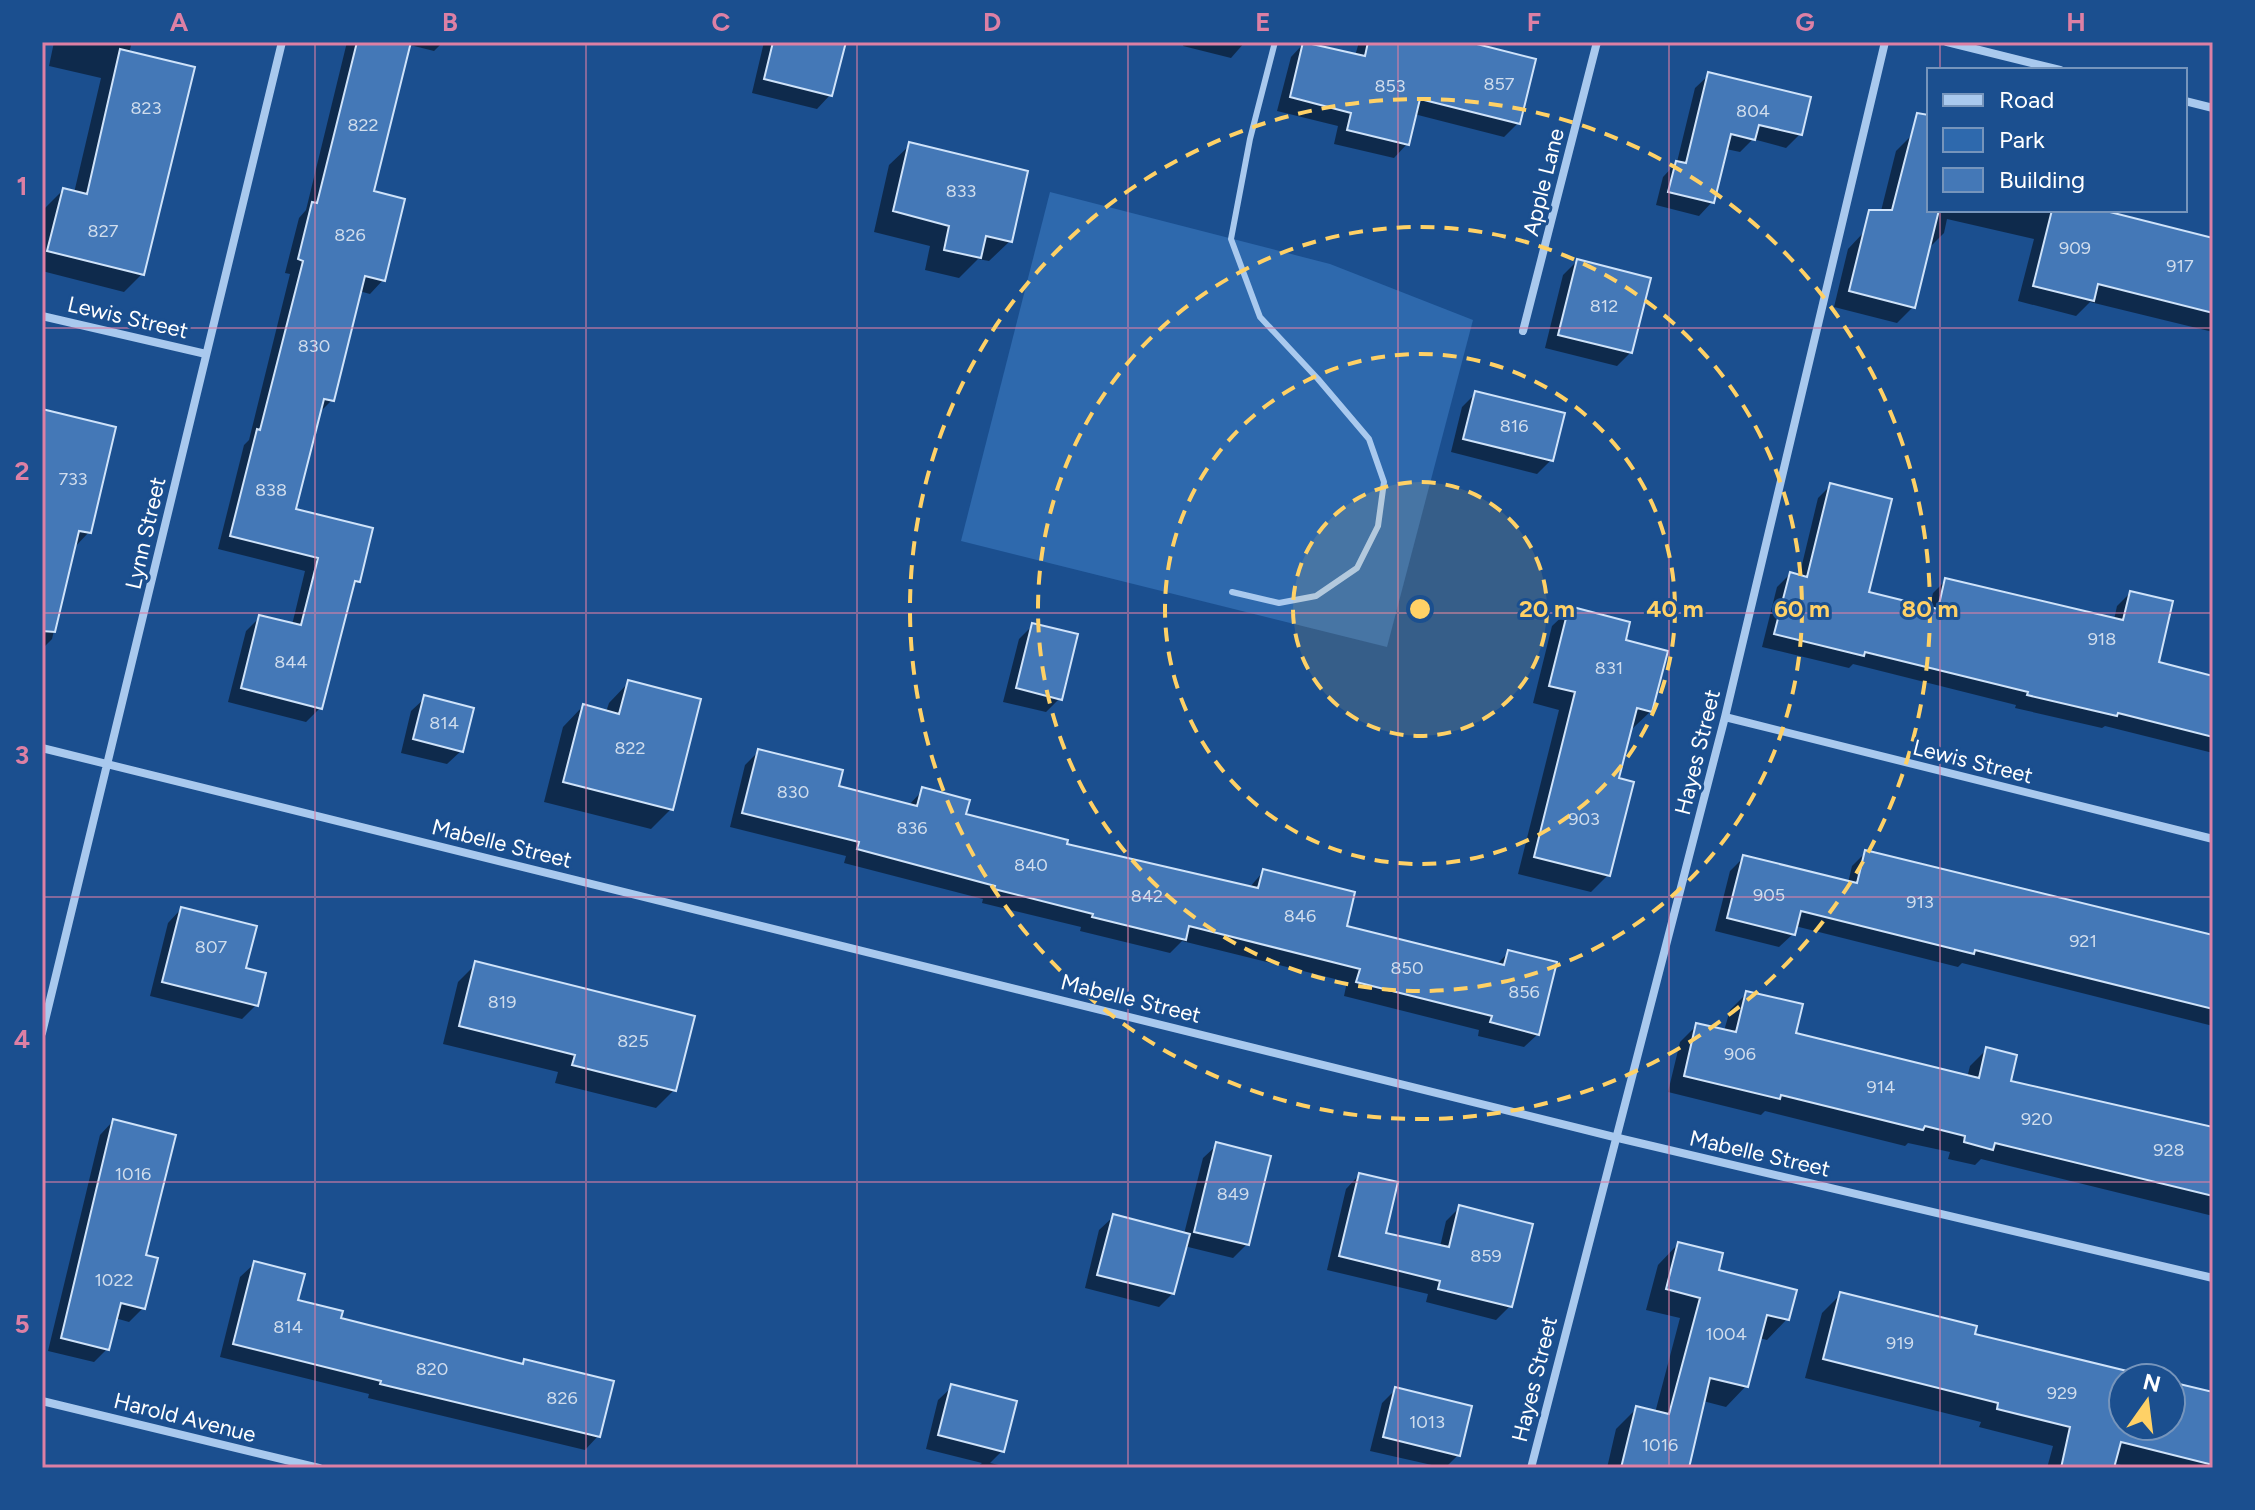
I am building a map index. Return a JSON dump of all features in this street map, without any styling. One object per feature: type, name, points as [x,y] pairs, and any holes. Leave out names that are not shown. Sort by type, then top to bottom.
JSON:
[{"type":"street","name":"Lynn Street","points":[[42,1033],[282,42]]},
{"type":"street","name":"Apple Lane","points":[[1523,331],[1597,42]]},
{"type":"street","name":"Hayes Street","points":[[1531,1468],[1614,1137],[1725,717],[1885,42]]},
{"type":"street","points":[[1947,42],[2052,68]]},
{"type":"street","points":[[2187,102],[2213,108]]},
{"type":"street","name":"Lewis Street","points":[[42,316],[206,354]]},
{"type":"street","name":"Lewis Street","points":[[1725,717],[2213,839]]},
{"type":"street","name":"Mabelle Street","points":[[42,748],[1614,1137],[2213,1278]]},
{"type":"street","name":"Harold Avenue","points":[[42,1401],[319,1468]]},
{"type":"lane","points":[[1232,592],[1279,603],[1316,596],[1357,568],[1378,526],[1384,482],[1369,439],[1260,317],[1231,239],[1250,139],[1275,42]]},
{"type":"green space","points":[[1050,192],[1330,264],[1473,320],[1387,647],[961,541]]},
{"type":"building","points":[[357,42],[411,42],[374,191],[405,199],[385,281],[365,276],[334,401],[324,399],[296,509],[373,528],[360,582],[355,581],[322,709],[241,688],[259,615],[301,625],[318,558],[230,536],[303,261],[298,259],[312,202],[317,203]]},
{"type":"building","points":[[773,42],[846,42],[832,96],[764,79]]},
{"type":"building","points":[[1303,42],[1365,56],[1368,42],[1469,42],[1536,59],[1520,124],[1420,99],[1409,145],[1347,130],[1351,113],[1290,97]]},
{"type":"building","points":[[120,49],[195,67],[144,275],[47,251],[63,188],[87,194]]},
{"type":"building","points":[[1708,72],[1811,97],[1802,135],[1759,125],[1755,140],[1731,134],[1714,203],[1668,192],[1676,161],[1686,163]]},
{"type":"building","points":[[1917,113],[1927,115],[1927,212],[1939,212],[1915,308],[1849,291],[1869,210],[1892,210]]},
{"type":"building","points":[[909,142],[1028,171],[1012,242],[986,236],[981,258],[944,250],[949,226],[893,211]]},
{"type":"building","points":[[2052,212],[2110,212],[2213,238],[2213,313],[2098,284],[2094,301],[2033,286]]},
{"type":"building","points":[[1577,259],[1651,278],[1632,353],[1558,335]]},
{"type":"building","points":[[1475,391],[1565,413],[1553,461],[1463,439]]},
{"type":"building","points":[[42,409],[116,427],[91,533],[79,531],[55,632],[42,631]]},
{"type":"building","points":[[1830,483],[1892,499],[1869,592],[1938,609],[1945,578],[2123,620],[2130,591],[2173,601],[2159,662],[2213,676],[2213,737],[2118,713],[2117,716],[2027,695],[2028,692],[1865,652],[1864,656],[1774,634],[1790,572],[1807,577]]},
{"type":"building","points":[[1569,606],[1630,622],[1626,640],[1668,651],[1652,712],[1637,708],[1619,778],[1634,782],[1610,876],[1534,857],[1575,692],[1549,686]]},
{"type":"building","points":[[1032,623],[1078,634],[1062,700],[1016,688]]},
{"type":"building","points":[[628,680],[701,699],[673,810],[563,782],[583,704],[619,714]]},
{"type":"building","points":[[424,695],[474,708],[463,752],[413,739]]},
{"type":"building","points":[[758,749],[843,770],[839,786],[917,806],[922,787],[970,800],[966,814],[1068,840],[1067,844],[1258,888],[1263,869],[1355,892],[1347,926],[1504,965],[1508,950],[1557,962],[1539,1035],[1490,1022],[1492,1016],[1356,982],[1360,969],[1189,926],[1186,940],[1092,917],[1093,914],[857,849],[859,842],[742,813]]},
{"type":"building","points":[[1865,850],[2213,935],[2213,1009],[1801,911],[1795,935],[1727,918],[1743,855],[1857,883]]},
{"type":"building","points":[[181,907],[257,926],[246,968],[266,973],[258,1006],[162,982]]},
{"type":"building","points":[[475,961],[695,1016],[676,1091],[572,1065],[575,1055],[459,1026]]},
{"type":"building","points":[[1746,991],[1803,1004],[1796,1033],[1979,1078],[1986,1047],[2017,1055],[2011,1081],[2213,1127],[2213,1196],[1995,1143],[1993,1150],[1964,1142],[1965,1136],[1925,1126],[1923,1130],[1781,1095],[1780,1099],[1684,1076],[1696,1023],[1736,1032]]},
{"type":"building","points":[[113,1119],[176,1135],[146,1255],[158,1258],[145,1309],[121,1303],[109,1350],[61,1338]]},
{"type":"building","points":[[1216,1142],[1271,1156],[1249,1245],[1194,1232]]},
{"type":"building","points":[[1359,1173],[1398,1182],[1386,1233],[1449,1247],[1459,1205],[1533,1224],[1512,1307],[1438,1289],[1440,1281],[1339,1256]]},
{"type":"building","points":[[1113,1214],[1190,1234],[1174,1294],[1097,1275]]},
{"type":"building","points":[[1678,1242],[1723,1253],[1719,1270],[1797,1290],[1789,1320],[1767,1315],[1748,1387],[1710,1378],[1689,1468],[1621,1468],[1636,1406],[1669,1414],[1700,1298],[1666,1289]]},
{"type":"building","points":[[254,1261],[305,1274],[298,1300],[343,1311],[341,1318],[523,1364],[524,1359],[614,1381],[600,1437],[380,1384],[381,1381],[233,1344]]},
{"type":"building","points":[[1840,1292],[1977,1326],[1975,1334],[2107,1366],[2107,1442],[2121,1442],[2114,1468],[2061,1468],[2070,1427],[1997,1409],[1998,1403],[1823,1359]]},
{"type":"building","points":[[951,1384],[1017,1401],[1004,1452],[938,1435]]},
{"type":"building","points":[[2187,1386],[2213,1392],[2213,1465],[2121,1442],[2187,1442]]},
{"type":"building","points":[[1395,1387],[1472,1406],[1460,1456],[1383,1437]]}]
